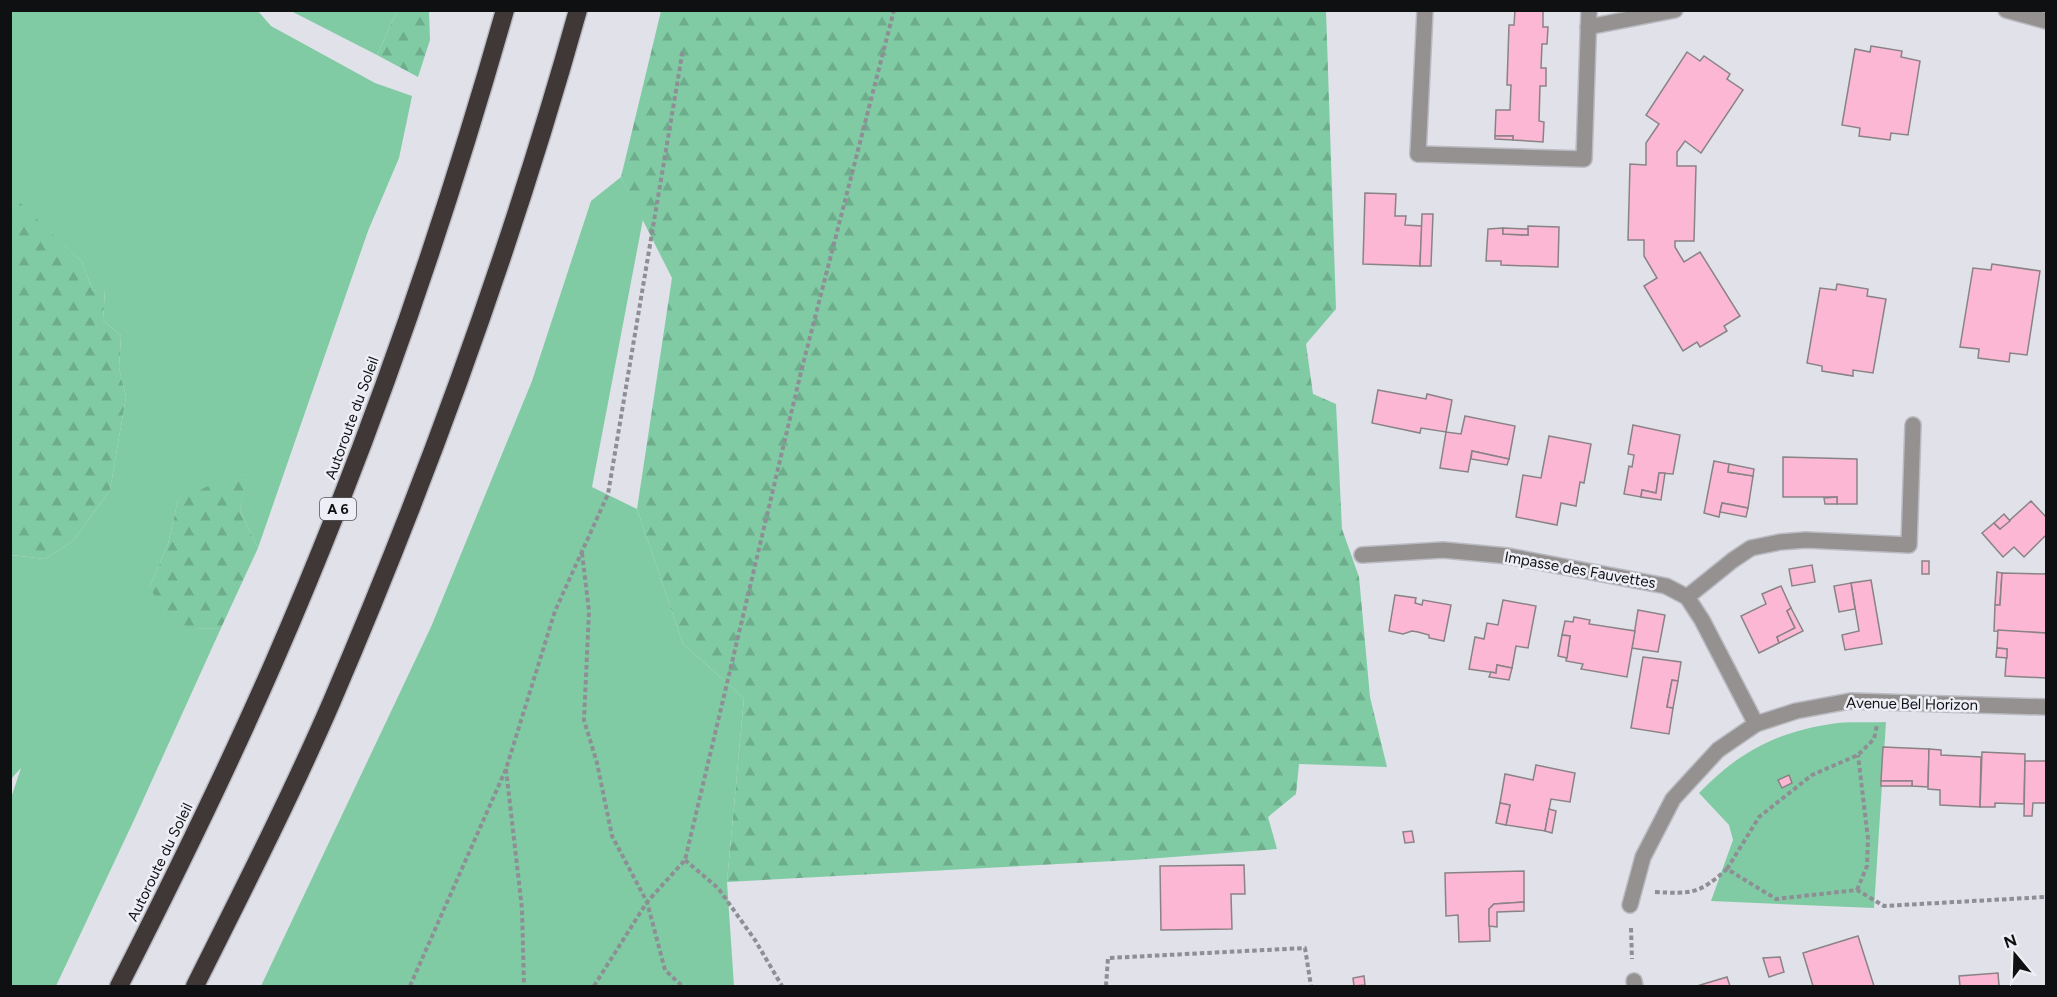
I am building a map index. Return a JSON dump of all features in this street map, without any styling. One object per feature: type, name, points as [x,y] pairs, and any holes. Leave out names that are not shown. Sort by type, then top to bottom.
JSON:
[{"type":"highway","name":"Autoroute du Soleil","points":[[119,987],[186,854],[274,663],[342,498],[445,211],[505,10]]},
{"type":"highway","points":[[195,987],[331,703],[397,542],[511,230],[578,10]]},
{"type":"street","points":[[1425,10],[1418,154],[1584,159],[1589,10]]},
{"type":"street","points":[[1588,27],[1675,10]]},
{"type":"street","points":[[2006,10],[2046,21]]},
{"type":"street","points":[[1756,724],[1702,620],[1687,597],[1732,560],[1751,548],[1806,540],[1910,545],[1913,425]]},
{"type":"street","name":"Impasse des Fauvettes","points":[[1362,555],[1443,550],[1508,556],[1641,580],[1666,586],[1687,597]]},
{"type":"street","name":"Avenue Bel Horizon","points":[[1632,898],[1643,857],[1673,799],[1718,750],[1756,724],[1796,711],[1850,701],[2046,707]]},
{"type":"path","points":[[594,987],[647,902],[685,860],[801,372],[894,10]]},
{"type":"path","points":[[410,987],[506,769],[555,611],[608,494],[683,49]]},
{"type":"path","points":[[581,552],[589,611],[584,720],[597,763],[612,836],[647,902],[665,970],[682,987]]},
{"type":"path","points":[[1634,984],[1632,898],[1688,893],[1708,886],[1727,869],[1758,817],[1812,775],[1858,755],[1874,739],[1882,701]]},
{"type":"path","points":[[1857,890],[1867,866],[1868,838],[1858,755]]},
{"type":"path","points":[[506,769],[522,909],[524,987]]},
{"type":"path","points":[[685,860],[718,888],[755,940],[782,987]]},
{"type":"path","points":[[1727,869],[1776,899],[1857,890],[1884,906],[2046,897]]},
{"type":"path","points":[[1106,987],[1108,958],[1305,948],[1311,987]]},
{"type":"green space","points":[[11,11],[258,11],[271,26],[375,83],[412,96],[399,158],[368,231],[258,548],[240,511],[247,474],[178,500],[168,544],[150,586],[194,629],[221,628],[56,986],[11,986],[10,801],[21,768],[11,779],[11,555],[45,559],[73,541],[110,490],[126,397],[119,368],[121,336],[103,320],[105,290],[93,291],[82,262],[16,200],[11,200]]},
{"type":"green space","points":[[291,11],[397,11],[377,55]]},
{"type":"green space","points":[[397,11],[429,11],[430,40],[418,77],[377,55]]},
{"type":"green space","points":[[661,11],[1326,11],[1336,309],[1306,344],[1313,394],[1336,404],[1342,529],[1359,577],[1370,697],[1387,767],[1299,764],[1296,794],[1268,817],[1277,849],[1133,860],[727,882],[744,698],[683,644],[637,509],[672,278],[621,177]]},
{"type":"green space","points":[[621,177],[643,219],[592,487],[637,509],[683,644],[744,698],[727,882],[734,986],[261,986],[431,627],[532,381],[591,201]]},
{"type":"green space","points":[[16,199],[82,262],[93,291],[105,289],[103,320],[121,336],[119,368],[126,397],[110,490],[73,541],[45,559],[11,555],[10,201]]},
{"type":"green space","points":[[248,474],[240,511],[258,548],[221,628],[194,629],[163,617],[150,586],[168,544],[178,500],[228,477]]},
{"type":"green space","points":[[1886,722],[1874,908],[1711,901],[1733,840],[1729,825],[1699,793],[1728,766],[1759,746],[1775,739],[1831,724]]},
{"type":"building","points":[[1515,10],[1543,10],[1543,27],[1548,27],[1547,44],[1542,44],[1541,68],[1546,68],[1546,86],[1540,86],[1539,121],[1544,122],[1543,142],[1513,140],[1513,136],[1495,136],[1496,110],[1510,110],[1511,85],[1507,85],[1509,25],[1514,25]]},
{"type":"building","points":[[1871,46],[1902,51],[1901,57],[1920,61],[1908,135],[1891,133],[1890,140],[1859,136],[1860,128],[1842,125],[1855,49],[1870,52]]},
{"type":"building","points":[[1687,52],[1700,61],[1704,56],[1730,74],[1727,79],[1743,90],[1701,153],[1685,141],[1677,152],[1677,166],[1696,166],[1694,241],[1675,241],[1675,247],[1684,262],[1700,252],[1740,316],[1724,326],[1727,331],[1700,347],[1697,342],[1683,351],[1644,286],[1657,278],[1644,256],[1644,240],[1628,240],[1630,164],[1646,165],[1646,143],[1659,124],[1646,115]]},
{"type":"building","points":[[1495,136],[1513,136],[1513,140],[1495,139]]},
{"type":"building","points":[[1365,193],[1396,194],[1395,216],[1406,216],[1405,225],[1422,226],[1420,266],[1363,264]]},
{"type":"building","points":[[1422,214],[1433,214],[1431,266],[1420,266]]},
{"type":"building","points":[[1528,226],[1559,227],[1558,267],[1501,265],[1501,261],[1486,261],[1488,229],[1503,228],[1503,234],[1528,235]]},
{"type":"building","points":[[1503,228],[1528,229],[1528,235],[1503,234]]},
{"type":"building","points":[[1992,264],[2040,271],[2027,355],[2010,353],[2009,362],[1978,358],[1979,349],[1960,347],[1973,268],[1991,270]]},
{"type":"building","points":[[1837,284],[1868,289],[1867,296],[1886,299],[1873,373],[1853,370],[1853,376],[1822,371],[1822,366],[1807,363],[1820,288],[1836,290]]},
{"type":"building","points":[[1378,390],[1426,399],[1427,394],[1452,400],[1446,432],[1421,428],[1420,433],[1372,423]]},
{"type":"building","points":[[1465,416],[1515,426],[1509,459],[1472,451],[1468,472],[1440,468],[1446,432],[1461,434]]},
{"type":"building","points":[[1633,425],[1680,435],[1673,474],[1659,473],[1656,493],[1642,490],[1641,497],[1624,494],[1629,466],[1632,467],[1634,455],[1628,454]]},
{"type":"building","points":[[1549,436],[1591,444],[1584,483],[1580,482],[1576,506],[1561,503],[1557,525],[1516,517],[1523,475],[1541,478]]},
{"type":"building","points":[[1472,451],[1509,459],[1507,465],[1471,459]]},
{"type":"building","points":[[1783,457],[1857,459],[1857,504],[1837,504],[1837,497],[1783,497]]},
{"type":"building","points":[[1714,461],[1729,464],[1728,472],[1753,476],[1748,508],[1722,503],[1719,517],[1704,513]]},
{"type":"building","points":[[1729,464],[1754,469],[1753,476],[1728,472]]},
{"type":"building","points":[[1659,473],[1665,473],[1661,500],[1641,497],[1642,490],[1656,493]]},
{"type":"building","points":[[1837,497],[1837,504],[1825,504],[1824,498]]},
{"type":"building","points":[[2031,501],[2046,517],[2046,535],[2024,557],[2014,547],[2003,557],[1982,533],[1994,523],[2000,529]]},
{"type":"building","points":[[1722,503],[1748,508],[1746,517],[1720,512]]},
{"type":"building","points":[[2004,514],[2010,521],[2000,529],[1994,523]]},
{"type":"building","points":[[1922,561],[1929,561],[1929,574],[1922,574]]},
{"type":"building","points":[[1812,565],[1815,582],[1792,586],[1789,569]]},
{"type":"building","points":[[1997,572],[2002,573],[2000,605],[1995,605]]},
{"type":"building","points":[[2002,573],[2046,574],[2046,633],[1994,631],[1995,605],[2000,605]]},
{"type":"building","points":[[1871,580],[1882,644],[1845,650],[1842,635],[1859,631],[1851,583]]},
{"type":"building","points":[[1851,583],[1855,609],[1839,612],[1834,586]]},
{"type":"building","points":[[1781,586],[1791,608],[1787,611],[1795,628],[1777,637],[1779,643],[1759,653],[1741,616],[1766,604],[1762,594]]},
{"type":"building","points":[[1395,595],[1416,598],[1415,603],[1422,605],[1423,600],[1451,605],[1444,641],[1429,638],[1429,635],[1418,632],[1403,634],[1389,631]]},
{"type":"building","points":[[1503,600],[1536,606],[1528,648],[1516,646],[1512,668],[1497,665],[1496,673],[1469,669],[1475,637],[1484,639],[1487,623],[1498,625]]},
{"type":"building","points":[[1791,608],[1803,631],[1779,643],[1777,637],[1795,628],[1787,611]]},
{"type":"building","points":[[1638,610],[1665,615],[1658,652],[1632,648]]},
{"type":"building","points":[[1574,617],[1590,620],[1589,624],[1635,631],[1627,677],[1581,669],[1583,664],[1566,661],[1570,636],[1562,635],[1565,621],[1573,622]]},
{"type":"building","points":[[1998,630],[2046,633],[2046,678],[2005,676],[2007,649],[1997,648]]},
{"type":"building","points":[[1562,635],[1570,636],[1567,658],[1558,656]]},
{"type":"building","points":[[1997,648],[2007,649],[2007,658],[1996,657]]},
{"type":"building","points":[[1643,657],[1681,662],[1678,681],[1672,680],[1667,707],[1673,708],[1669,734],[1631,728]]},
{"type":"building","points":[[1497,665],[1512,668],[1509,680],[1489,677],[1491,672],[1496,673]]},
{"type":"building","points":[[1672,680],[1678,681],[1673,708],[1667,707]]},
{"type":"building","points":[[1883,747],[1929,749],[1928,787],[1912,786],[1912,781],[1881,781]]},
{"type":"building","points":[[1929,749],[1941,750],[1941,755],[1981,757],[1980,807],[1940,805],[1940,790],[1928,789]]},
{"type":"building","points":[[1982,752],[2025,754],[2024,804],[1995,803],[1995,807],[1980,807]]},
{"type":"building","points":[[2025,761],[2046,761],[2046,803],[2033,803],[2032,816],[2024,816]]},
{"type":"building","points":[[1536,765],[1575,773],[1570,802],[1551,799],[1545,831],[1506,825],[1510,805],[1500,803],[1505,774],[1533,780]]},
{"type":"building","points":[[1789,775],[1792,783],[1782,788],[1778,780]]},
{"type":"building","points":[[1881,781],[1912,781],[1912,786],[1881,786]]},
{"type":"building","points":[[1500,803],[1510,805],[1506,825],[1496,823]]},
{"type":"building","points":[[1549,809],[1556,811],[1552,833],[1545,831]]},
{"type":"building","points":[[1412,831],[1414,842],[1405,843],[1403,832]]},
{"type":"building","points":[[1244,865],[1245,894],[1231,894],[1232,929],[1161,930],[1160,866]]},
{"type":"building","points":[[1524,871],[1524,902],[1494,904],[1489,909],[1490,941],[1459,942],[1458,915],[1446,916],[1445,873]]},
{"type":"building","points":[[1524,902],[1524,911],[1497,912],[1497,927],[1489,926],[1489,909],[1494,904]]},
{"type":"building","points":[[1858,936],[1874,986],[1813,986],[1803,953]]},
{"type":"building","points":[[1780,957],[1784,972],[1769,977],[1763,958]]},
{"type":"building","points":[[1998,973],[1999,986],[1960,986],[1959,976]]},
{"type":"building","points":[[1364,976],[1365,985],[1354,986],[1353,978]]},
{"type":"building","points":[[1727,977],[1730,986],[1697,986]]}]
